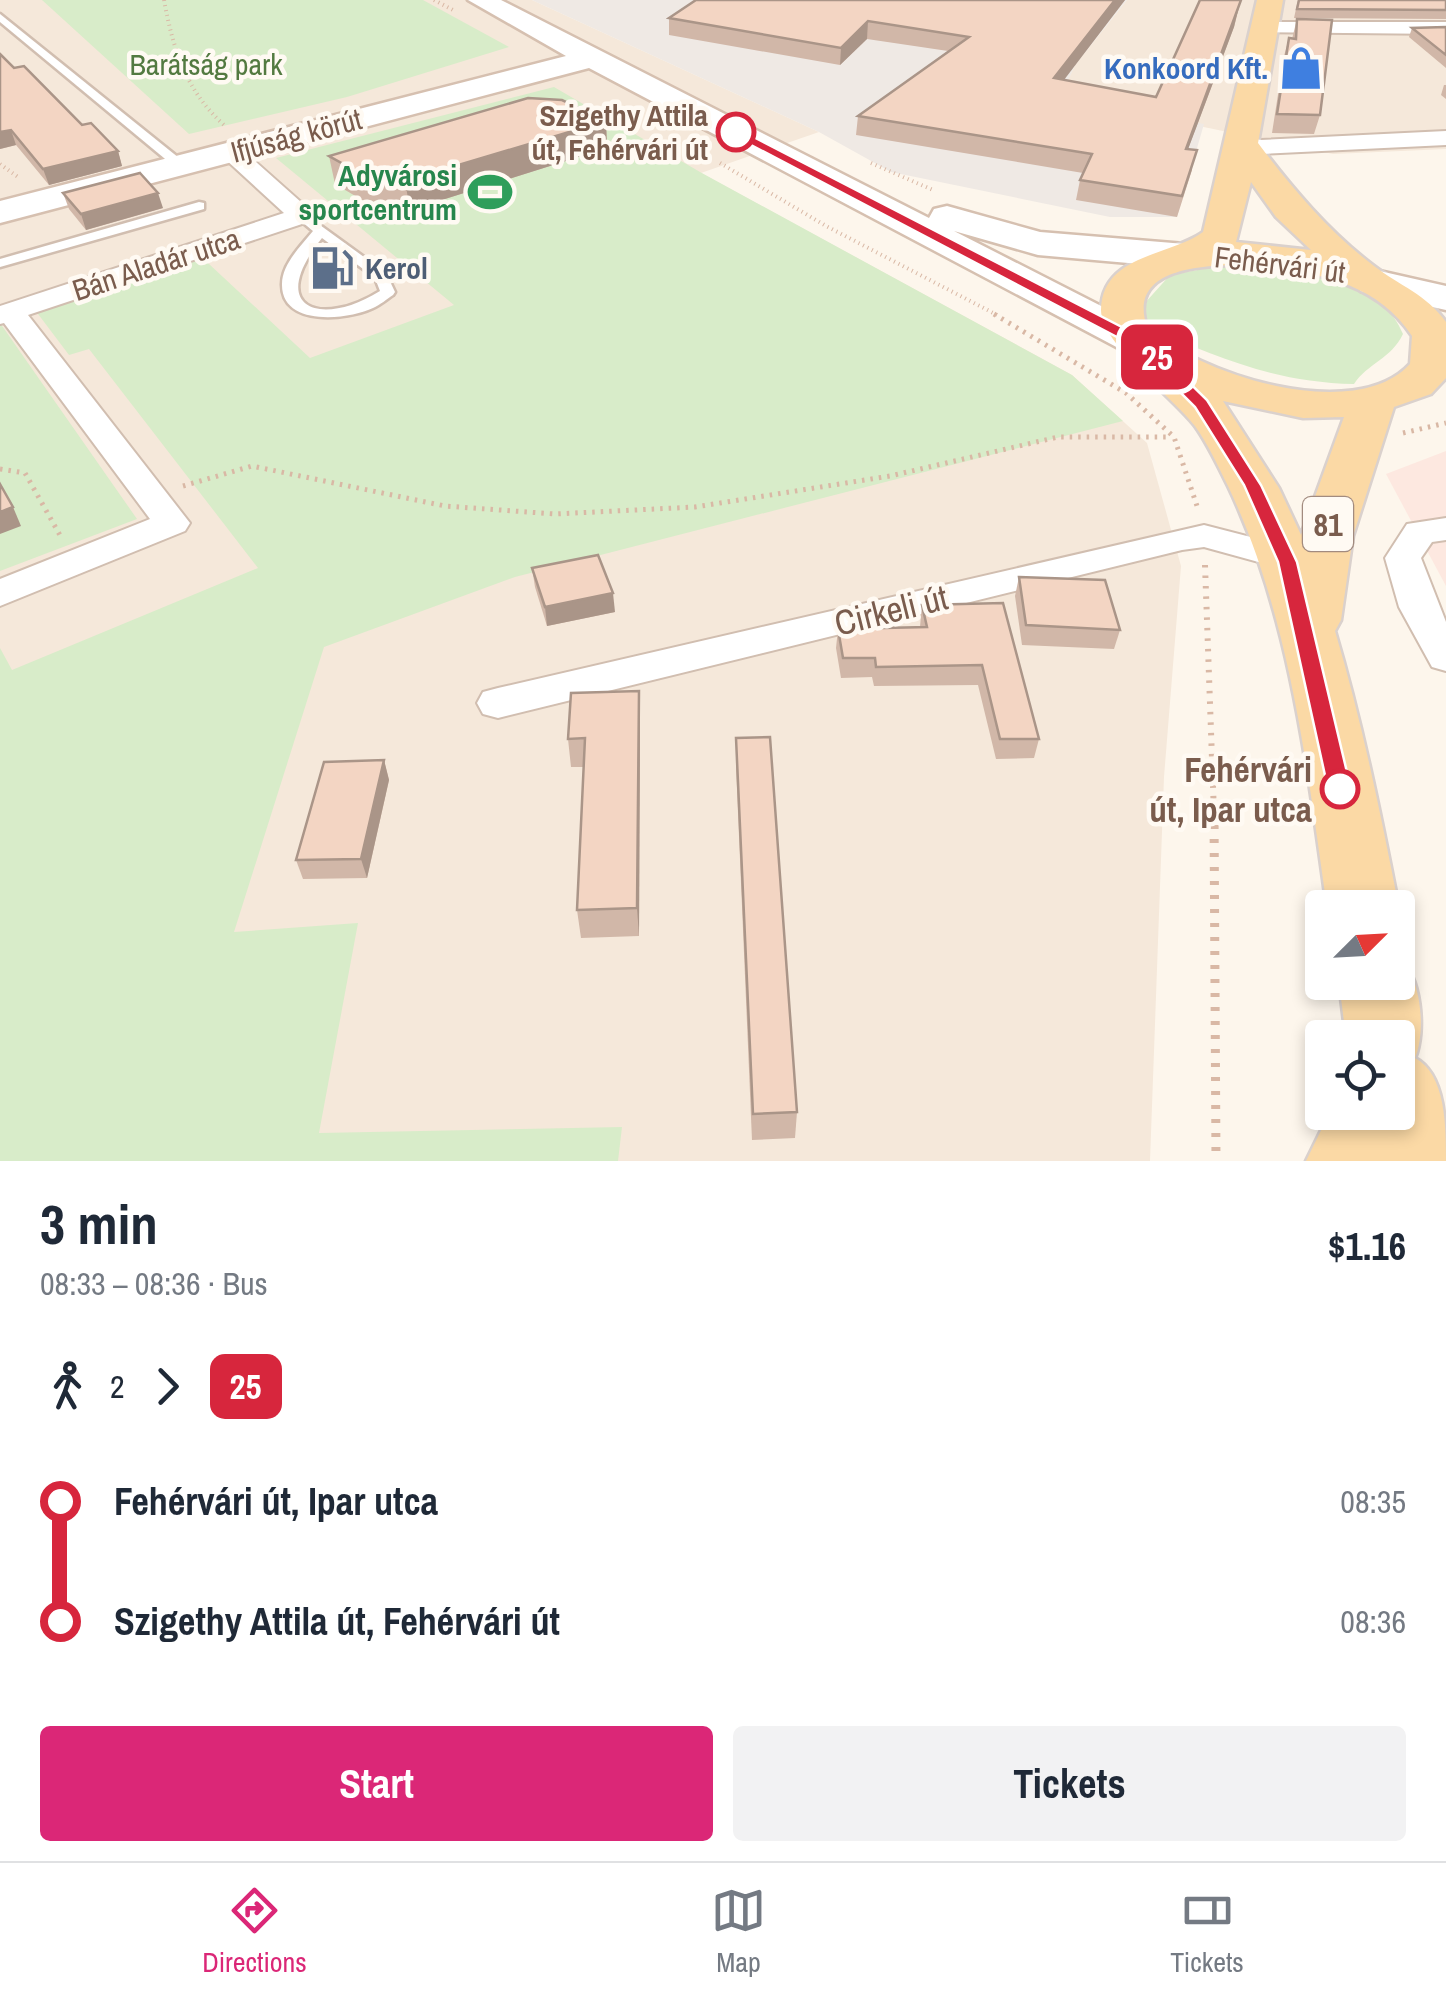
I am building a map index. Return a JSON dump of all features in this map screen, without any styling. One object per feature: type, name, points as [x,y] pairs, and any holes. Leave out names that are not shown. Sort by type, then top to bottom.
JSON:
[{"type":"main road","name":"Fehérvári út","points":[[1267,14],[1220,238],[1146,272],[1123,298],[1122,313],[1128,330],[1226,436],[1284,557],[1311,653],[1359,890]]},
{"type":"main road","name":"Fehérvári út","points":[[1240,143],[1289,209],[1368,278],[1410,305],[1434,336],[1433,366],[1409,402],[1342,476],[1328,524],[1311,653]]},
{"type":"main road","name":"Fehérvári út","points":[[1192,254],[1292,259],[1368,278]]},
{"type":"main road","points":[[1148,350],[1241,393],[1292,404],[1409,402]]},
{"type":"main road","points":[[1415,1122],[1436,1161]]},
{"type":"main road","points":[[1348,1161],[1365,1130]]},
{"type":"main road","points":[[1400,1130],[1404,1161]]},
{"type":"street","points":[[481,0],[1148,350]]},
{"type":"street","points":[[1267,14],[1446,28]]},
{"type":"street","name":"Ifjúság körút","points":[[0,212],[180,166],[231,142],[592,58]]},
{"type":"street","points":[[1240,143],[1261,146],[1446,138]]},
{"type":"street","points":[[231,142],[311,224]]},
{"type":"street","points":[[798,164],[949,218],[1038,243],[1192,254]]},
{"type":"street","name":"Bán Aladár utca","points":[[0,593],[172,523],[6,314],[311,224]]},
{"type":"street","points":[[1368,278],[1446,298]]},
{"type":"street","points":[[1446,529],[1420,532],[1403,558],[1418,607],[1446,657]]},
{"type":"street","name":"Cirkeli út","points":[[498,702],[1204,536],[1284,557]]},
{"type":"lane","points":[[0,17],[180,166]]},
{"type":"lane","points":[[0,263],[199,206]]},
{"type":"lane","points":[[311,224],[382,276],[388,292],[376,302],[337,313],[315,312],[298,304],[287,293],[285,280],[311,224]]},
{"type":"path","points":[[164,0],[172,49],[200,106],[231,142]]},
{"type":"path","points":[[855,156],[948,194]]},
{"type":"path","points":[[712,158],[826,226],[1030,332],[1126,392],[1174,438],[1196,496],[1204,536],[1214,783],[1216,1161]]},
{"type":"path","points":[[0,164],[23,180]]},
{"type":"path","points":[[1409,402],[1446,423]]},
{"type":"path","points":[[151,496],[252,466],[445,506],[555,514],[695,507],[890,476],[1058,437],[1174,438]]},
{"type":"path","points":[[0,469],[25,474],[76,562]]},
{"type":"shaded area","points":[[0,0],[532,0],[819,132],[701,173],[1072,375],[1147,443],[1181,566],[1164,777],[1150,1161],[0,1161]]},
{"type":"shaded area","points":[[532,0],[1127,0],[1075,65],[1061,97],[1204,124],[1177,217],[1110,217],[891,172],[819,132]]},
{"type":"shaded area","points":[[1127,0],[1446,0],[1446,149],[1333,154],[1060,97],[1075,65]]},
{"type":"shaded area","points":[[1446,451],[1446,586],[1386,474]]},
{"type":"green space","name":"Barátság park","points":[[42,0],[423,0],[509,47],[347,97],[189,134]]},
{"type":"green space","points":[[554,87],[700,172],[1072,375],[1123,421],[515,577],[324,647],[234,932],[358,923],[319,1133],[622,1127],[618,1161],[0,1161],[0,648],[12,670],[258,568],[89,349],[69,355],[32,306],[194,250],[310,358],[454,305],[276,158]]},
{"type":"green space","points":[[1225,265],[1300,271],[1351,286],[1391,314],[1403,334],[1354,384],[1271,373],[1144,326],[1144,304],[1170,275]]},
{"type":"green space","points":[[0,323],[137,519],[0,571]]},
{"type":"building","points":[[696,0],[1115,0],[1054,78],[1156,97],[1200,0],[1241,0],[1186,149],[1197,150],[1182,196],[1080,180],[1092,154],[858,116],[969,37],[868,21],[841,48],[669,18]]},
{"type":"building","points":[[1299,0],[1446,0],[1446,10],[1297,9]]},
{"type":"building","points":[[1297,19],[1332,20],[1320,115],[1277,114],[1289,38],[1296,39]]},
{"type":"building","points":[[1446,27],[1446,55],[1412,28]]},
{"type":"building","points":[[0,54],[14,68],[24,66],[82,125],[91,123],[118,151],[43,169],[11,130],[0,132]]},
{"type":"building","points":[[528,98],[562,100],[606,121],[405,181],[374,181],[329,156]]},
{"type":"building","points":[[140,173],[158,193],[81,214],[63,193]]},
{"type":"building","points":[[0,484],[13,507],[0,512]]},
{"type":"building","points":[[598,555],[613,593],[545,607],[532,568]]},
{"type":"building","points":[[1019,577],[1105,580],[1120,630],[1026,625]]},
{"type":"building","points":[[1003,603],[1039,739],[1000,739],[982,665],[876,667],[875,658],[843,658],[838,629],[927,627],[922,605]]},
{"type":"building","points":[[639,691],[637,908],[577,910],[585,738],[568,739],[571,693]]},
{"type":"building","points":[[770,737],[797,1112],[753,1114],[736,738]]},
{"type":"building","points":[[384,760],[361,859],[296,860],[324,762]]},
{"type":"bus line","name":"25","points":[[736,132],[1058,303],[1140,342],[1202,404],[1226,436],[1287,562],[1340,789]]},
{"type":"place","name":"Konkoord Kft.","points":[[1301,68]]},
{"type":"place","name":"Szigethy Attila út, Fehérvári út","points":[[736,132]]},
{"type":"place","name":"Adyvárosi sportcentrum","points":[[490,192]]},
{"type":"place","name":"Kerol","points":[[332,268]]},
{"type":"place","name":"Fehérvári út, Ipar utca","points":[[1340,789]]}]
